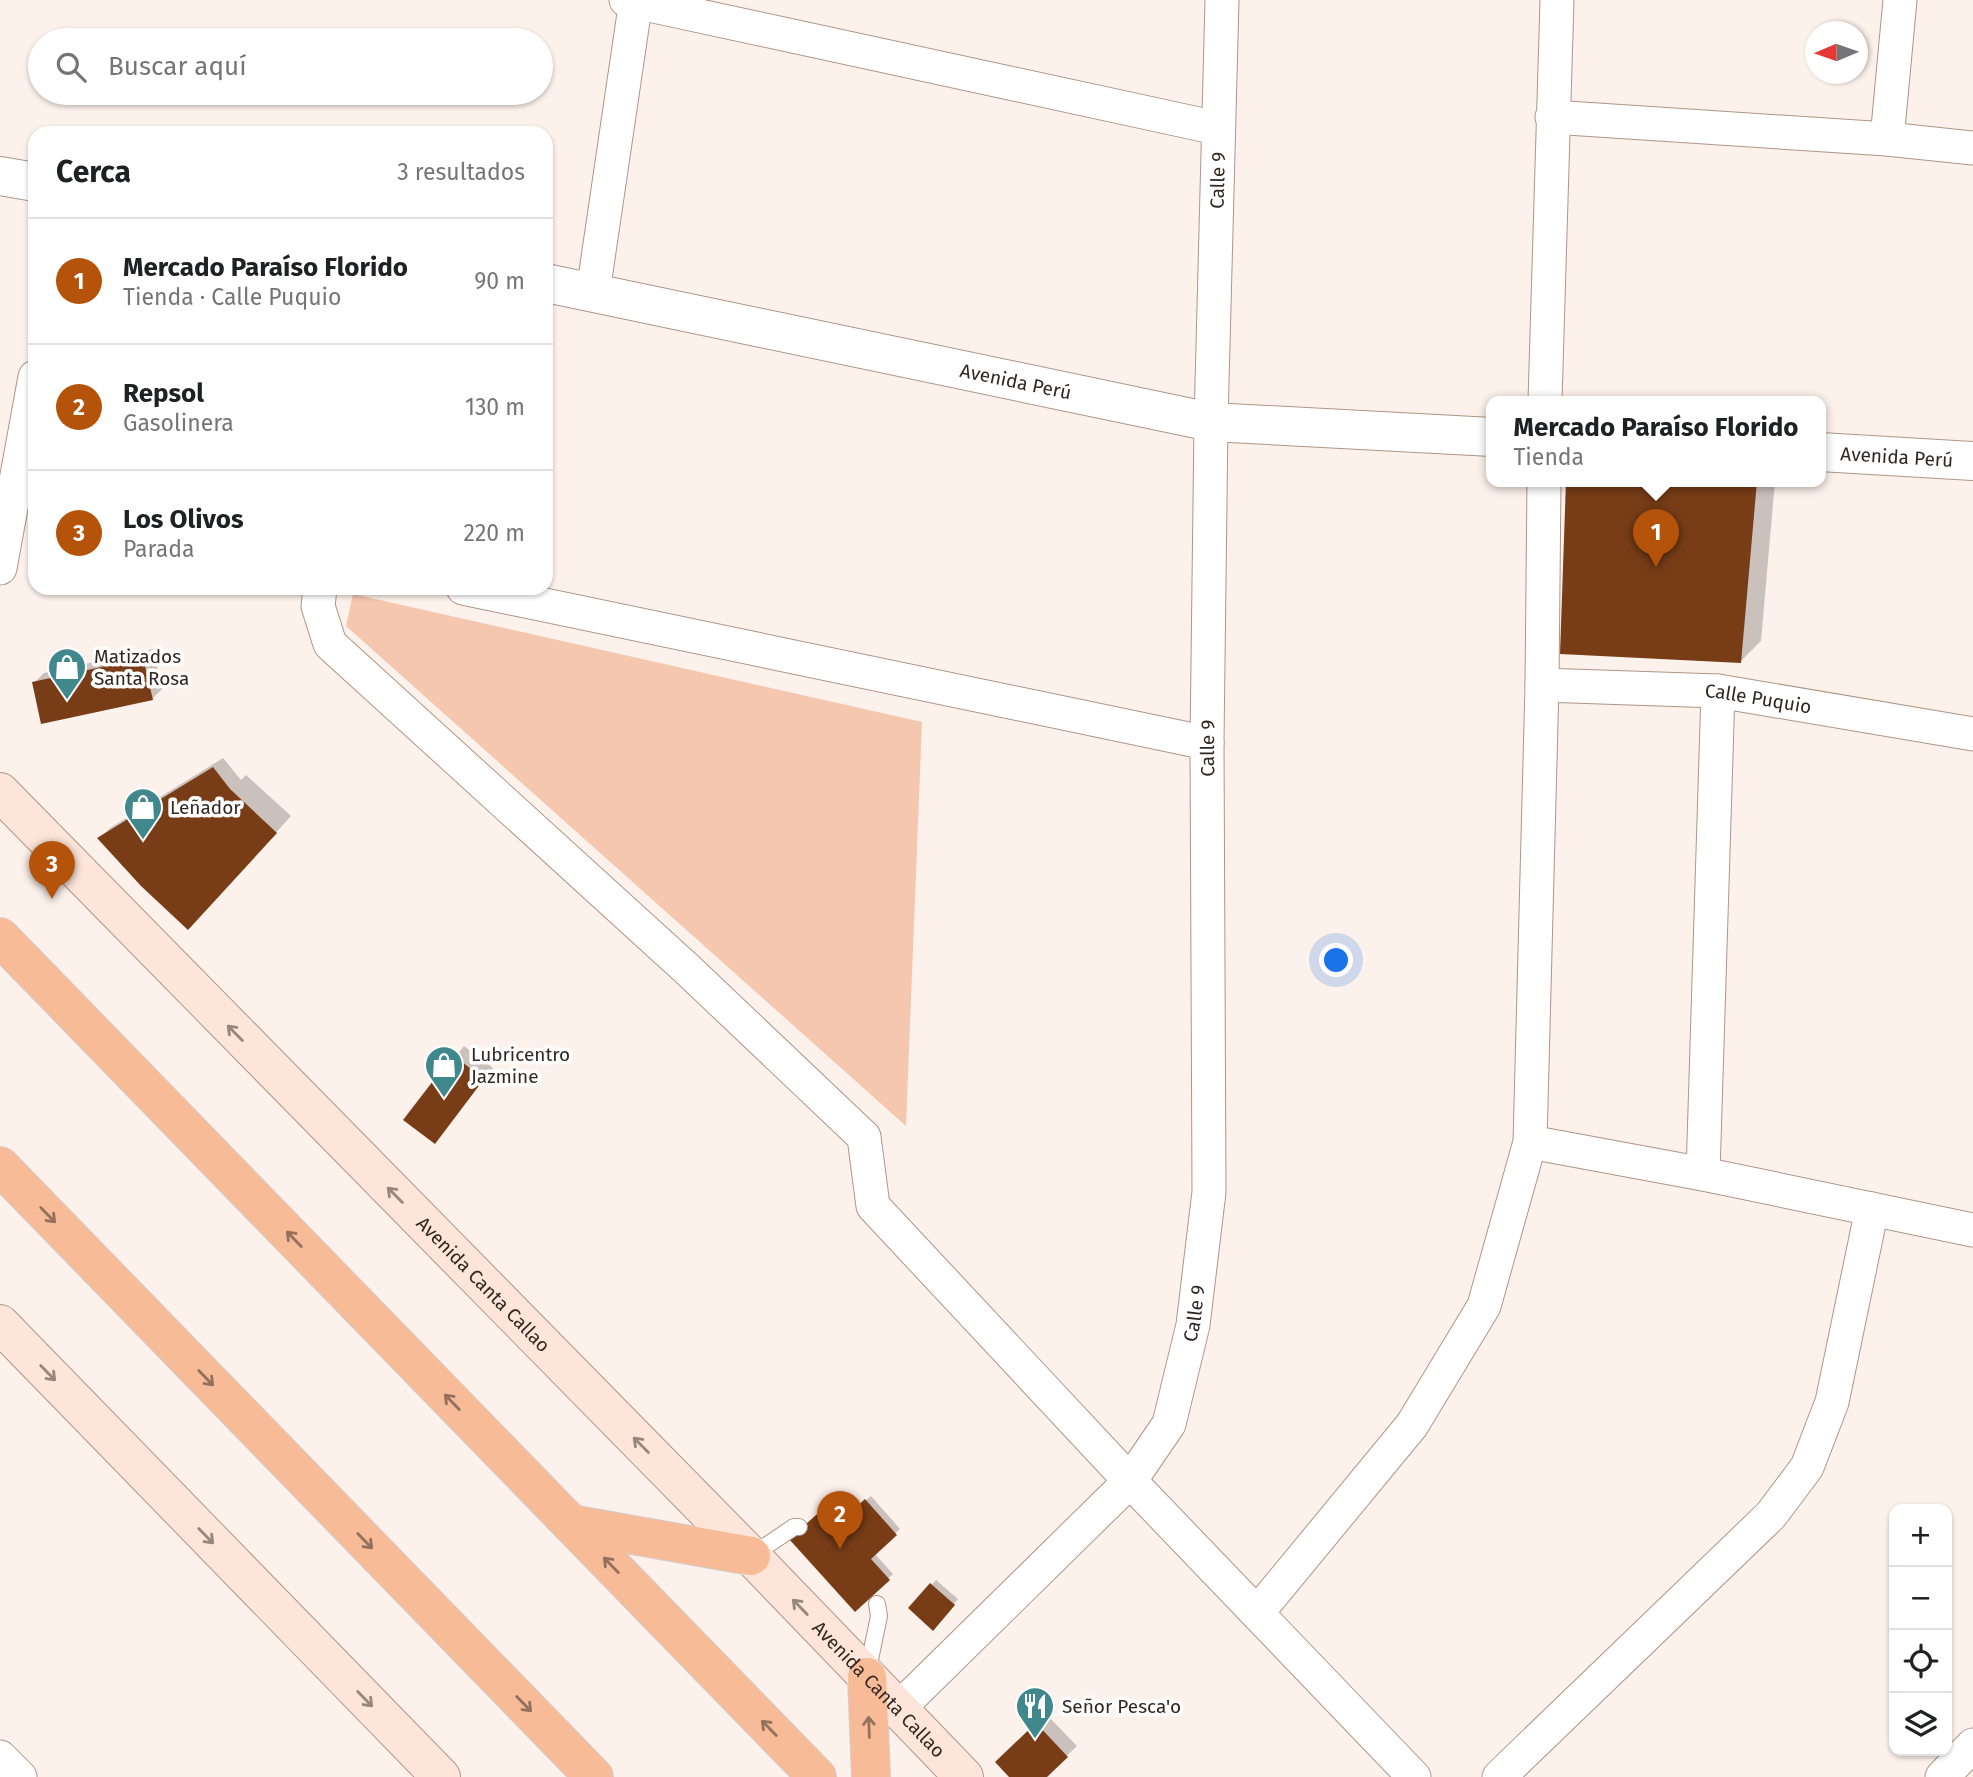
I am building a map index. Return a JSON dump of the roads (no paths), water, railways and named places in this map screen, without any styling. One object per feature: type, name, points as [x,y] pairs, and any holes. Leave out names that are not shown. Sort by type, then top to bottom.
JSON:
[{"type":"highway","points":[[0,937],[817,1777]]},
{"type":"highway","points":[[0,1166],[594,1777]]},
{"type":"highway","points":[[571,1524],[751,1556]]},
{"type":"highway","points":[[867,1677],[871,1777]]},
{"type":"main road","name":"Avenida Canta Callao","points":[[0,792],[751,1556],[964,1777]]},
{"type":"main road","points":[[0,1324],[441,1777]]},
{"type":"street","name":"Calle 9","points":[[898,1709],[1130,1481],[1168,1424],[1193,1325],[1209,1192],[1207,743],[1211,422],[1222,0]]},
{"type":"street","points":[[1545,396],[1557,0]]},
{"type":"street","points":[[1887,139],[1900,0]]},
{"type":"street","points":[[593,292],[633,1],[1217,128]]},
{"type":"street","points":[[1552,117],[1887,139],[1973,148]]},
{"type":"street","points":[[0,176],[28,181]]},
{"type":"street","name":"Avenida Perú","points":[[553,284],[1211,422],[1486,437]]},
{"type":"street","points":[[0,568],[28,415]]},
{"type":"street","name":"Avenida Perú","points":[[1826,452],[1973,460]]},
{"type":"street","points":[[1257,1613],[1412,1425],[1484,1306],[1530,1142],[1542,685],[1544,487]]},
{"type":"street","points":[[319,595],[318,606],[330,643],[687,969],[864,1137],[873,1206],[1130,1481],[1414,1777]]},
{"type":"street","points":[[497,595],[1207,743]]},
{"type":"street","name":"Calle Puquio","points":[[1542,685],[1718,691],[1973,734]]},
{"type":"street","points":[[1703,1174],[1718,691]]},
{"type":"street","points":[[1530,1142],[1703,1174],[1973,1230]]},
{"type":"street","points":[[1499,1777],[1771,1516],[1807,1466],[1832,1402],[1872,1209]]},
{"type":"street","points":[[1942,1777],[1973,1745]]},
{"type":"street","points":[[0,1757],[20,1777]]},
{"type":"lane","points":[[751,1556],[794,1527],[799,1527]]},
{"type":"lane","points":[[867,1677],[879,1616],[877,1604]]},
{"type":"place","name":"Mercado Paraíso Florido","points":[[1656,567]]},
{"type":"place","name":"Matizados Santa Rosa","points":[[67,701]]},
{"type":"place","name":"Leñador","points":[[143,841]]},
{"type":"place","name":"Los Olivos","points":[[52,899]]},
{"type":"place","name":"Lubricentro Jazmine","points":[[444,1099]]},
{"type":"place","name":"Repsol","points":[[840,1549]]},
{"type":"place","name":"Señor Pesca'o","points":[[1035,1740]]}]
